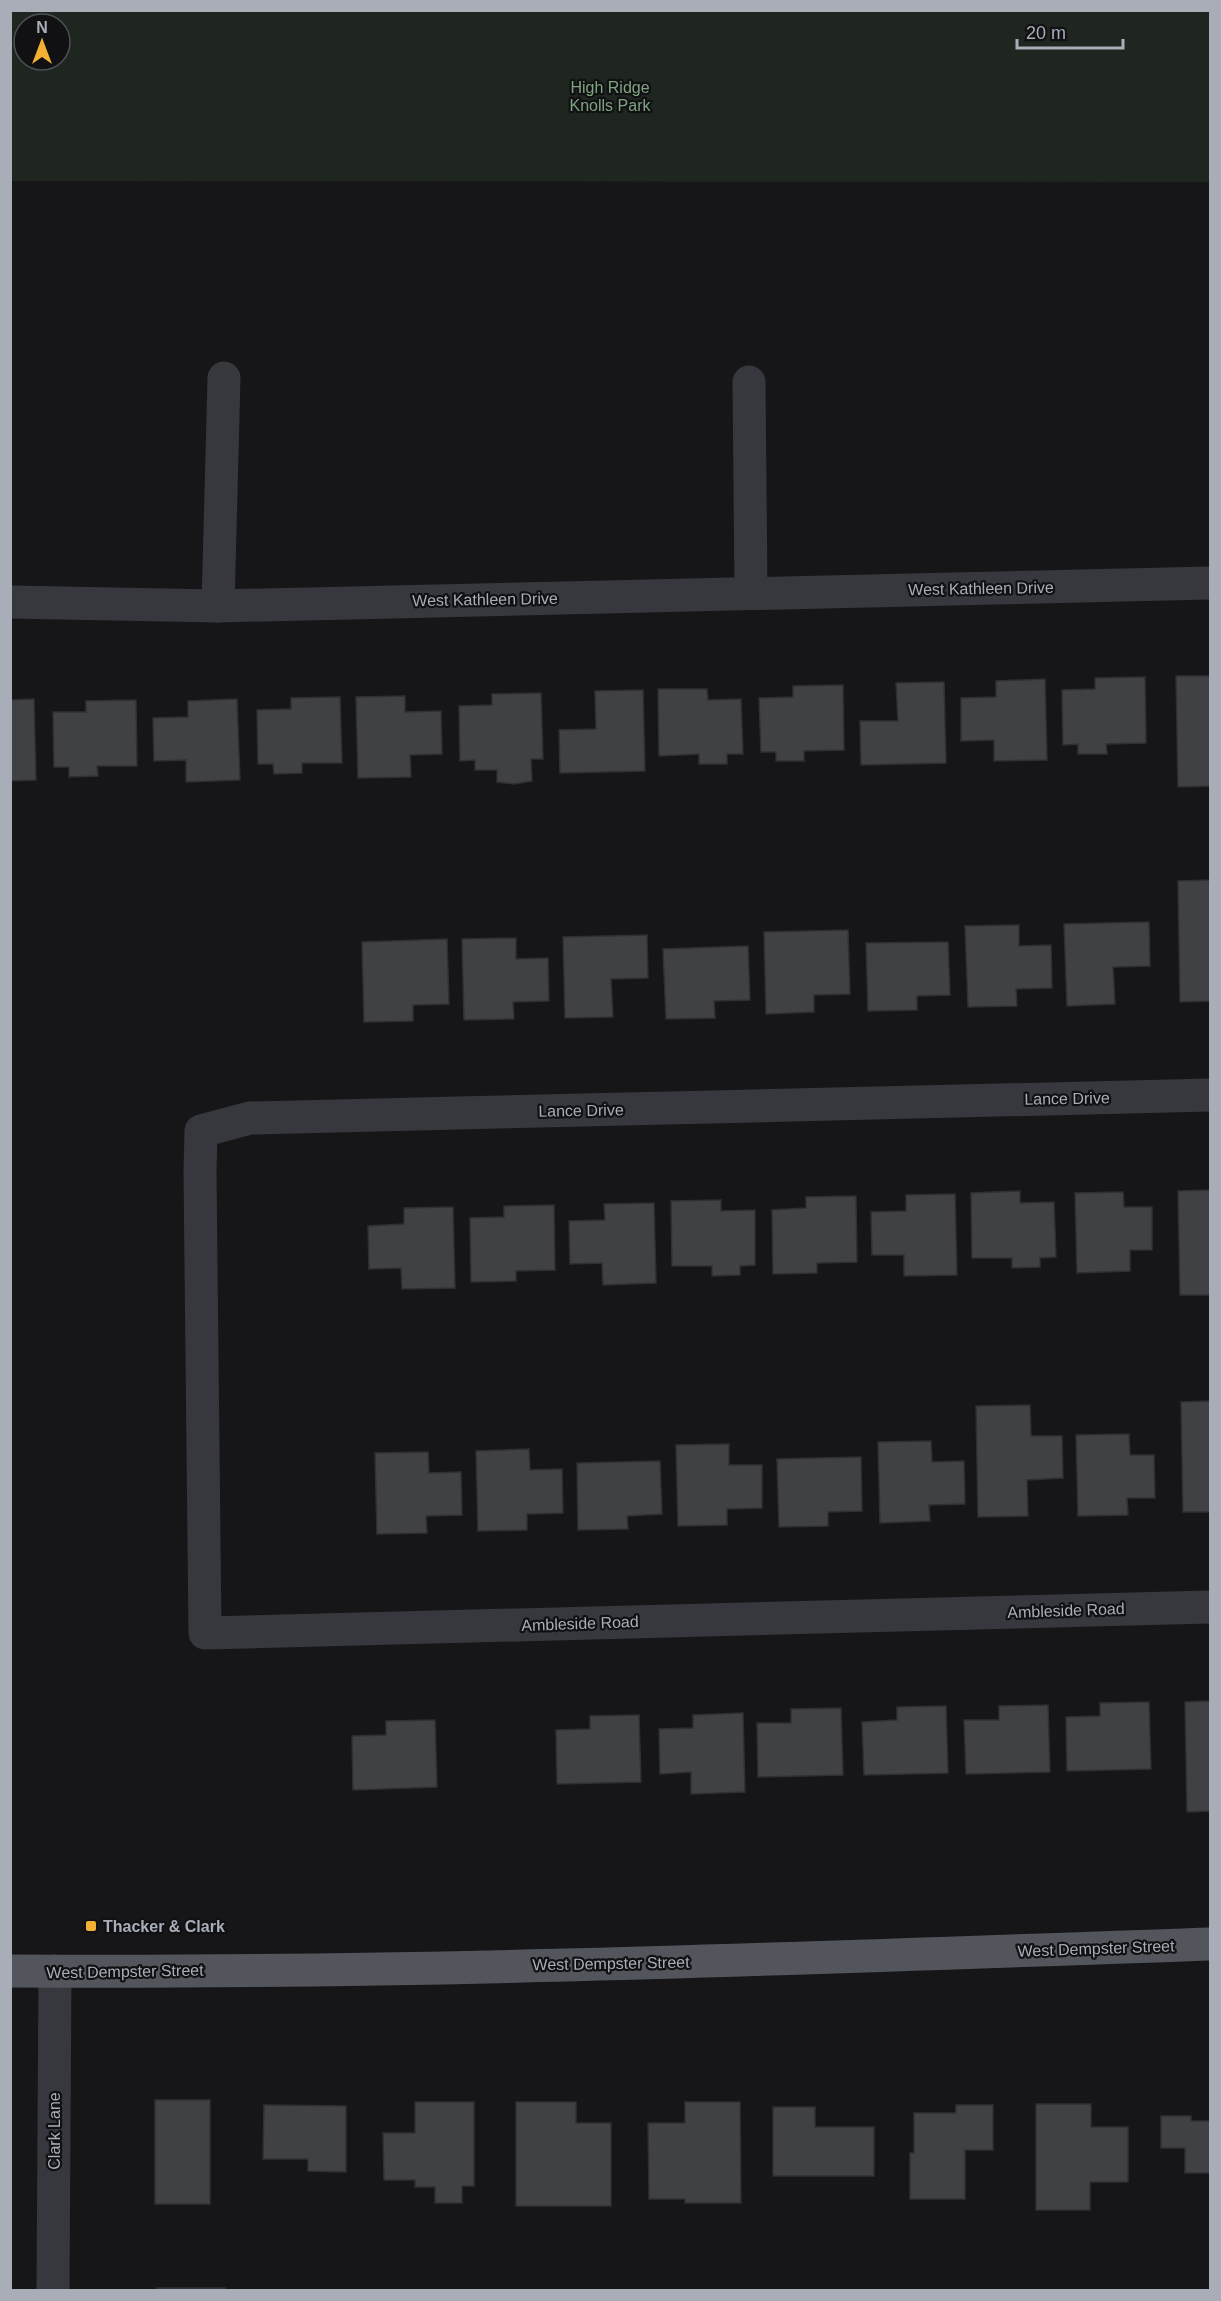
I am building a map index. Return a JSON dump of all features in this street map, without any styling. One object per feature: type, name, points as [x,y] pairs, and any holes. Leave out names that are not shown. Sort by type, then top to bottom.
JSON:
[{"type":"main road","name":"West Dempster Street","points":[[10,1971],[442,1967],[1210,1944]]},
{"type":"street","points":[[218,606],[224,378]]},
{"type":"street","points":[[749,382],[752,593]]},
{"type":"street","name":"West Kathleen Drive","points":[[10,602],[218,606],[1210,583]]},
{"type":"street","name":"Lance Drive","points":[[203,1378],[201,1131],[250,1118],[1210,1095]]},
{"type":"street","name":"Ambleside Road","points":[[203,1378],[205,1633],[1210,1607]]},
{"type":"street","name":"Clark Lane","points":[[53,2290],[55,1971]]},
{"type":"green space","name":"High Ridge Knolls Park","points":[[11,10],[1210,11],[1210,182],[11,181]]},
{"type":"building","points":[[1176,676],[1210,676],[1210,786],[1178,787]]},
{"type":"building","points":[[1145,677],[1146,743],[1106,744],[1107,754],[1078,754],[1078,744],[1063,745],[1062,690],[1095,689],[1095,678]]},
{"type":"building","points":[[1045,679],[1047,760],[994,761],[994,740],[961,741],[961,698],[996,697],[996,681]]},
{"type":"building","points":[[944,682],[946,763],[861,765],[860,721],[898,721],[896,683]]},
{"type":"building","points":[[843,685],[844,750],[804,751],[804,761],[776,761],[776,752],[761,752],[759,698],[793,697],[793,686]]},
{"type":"building","points":[[658,689],[707,689],[708,700],[741,699],[743,754],[727,754],[727,764],[699,764],[699,754],[659,756]]},
{"type":"building","points":[[643,690],[645,771],[560,773],[559,730],[596,729],[595,691]]},
{"type":"building","points":[[541,693],[543,759],[531,759],[532,781],[515,784],[497,782],[497,770],[475,770],[475,760],[460,761],[459,706],[492,705],[492,694]]},
{"type":"building","points":[[405,696],[405,712],[441,711],[442,754],[410,755],[411,777],[358,778],[356,697]]},
{"type":"building","points":[[340,697],[342,763],[302,763],[302,773],[274,774],[273,764],[258,764],[257,710],[291,709],[291,698]]},
{"type":"building","points":[[34,699],[36,780],[10,781],[10,700]]},
{"type":"building","points":[[237,699],[240,780],[186,782],[186,760],[154,761],[153,718],[188,717],[188,701]]},
{"type":"building","points":[[136,700],[137,766],[97,766],[98,776],[69,777],[69,767],[54,767],[53,712],[86,712],[86,701]]},
{"type":"building","points":[[1210,880],[1210,1001],[1180,1002],[1178,881]]},
{"type":"building","points":[[1149,922],[1150,966],[1113,967],[1115,1004],[1067,1006],[1064,924]]},
{"type":"building","points":[[1019,925],[1019,946],[1051,945],[1052,988],[1016,989],[1017,1006],[968,1007],[965,926]]},
{"type":"building","points":[[848,930],[850,994],[814,995],[814,1012],[766,1014],[764,932]]},
{"type":"building","points":[[647,935],[648,978],[611,979],[613,1017],[565,1018],[563,937]]},
{"type":"building","points":[[516,938],[516,959],[548,958],[549,1001],[513,1002],[514,1019],[464,1020],[462,939]]},
{"type":"building","points":[[447,939],[449,1004],[413,1005],[413,1021],[364,1022],[362,942]]},
{"type":"building","points":[[948,942],[950,995],[917,996],[917,1010],[868,1011],[866,943]]},
{"type":"building","points":[[748,946],[750,1000],[714,1001],[715,1018],[666,1019],[663,949]]},
{"type":"building","points":[[1210,1190],[1210,1295],[1180,1295],[1178,1191]]},
{"type":"building","points":[[1020,1191],[1020,1203],[1054,1202],[1056,1257],[1040,1258],[1040,1267],[1012,1268],[1012,1258],[972,1258],[971,1193]]},
{"type":"building","points":[[1123,1192],[1124,1207],[1152,1207],[1152,1250],[1130,1250],[1130,1271],[1077,1273],[1075,1193]]},
{"type":"building","points":[[955,1194],[957,1275],[904,1276],[904,1255],[872,1255],[871,1212],[906,1211],[906,1195]]},
{"type":"building","points":[[856,1196],[857,1262],[817,1263],[817,1273],[773,1274],[772,1210],[806,1208],[806,1197]]},
{"type":"building","points":[[721,1200],[721,1211],[755,1210],[755,1265],[740,1266],[740,1275],[712,1276],[712,1266],[672,1266],[671,1201]]},
{"type":"building","points":[[654,1203],[656,1283],[603,1285],[602,1263],[570,1264],[569,1221],[605,1220],[604,1204]]},
{"type":"building","points":[[554,1205],[555,1270],[516,1271],[516,1281],[471,1282],[470,1218],[504,1217],[504,1206]]},
{"type":"building","points":[[453,1207],[455,1288],[402,1289],[401,1268],[369,1269],[368,1226],[404,1224],[404,1208]]},
{"type":"building","points":[[1210,1401],[1210,1512],[1183,1512],[1181,1402]]},
{"type":"building","points":[[1030,1405],[1031,1436],[1062,1436],[1063,1478],[1027,1480],[1028,1516],[978,1517],[976,1406]]},
{"type":"building","points":[[1129,1434],[1130,1455],[1154,1455],[1155,1498],[1127,1498],[1128,1515],[1078,1516],[1076,1435]]},
{"type":"building","points":[[931,1441],[932,1462],[964,1461],[965,1504],[929,1505],[930,1521],[880,1523],[878,1442]]},
{"type":"building","points":[[729,1444],[729,1465],[762,1465],[762,1508],[727,1509],[727,1525],[678,1526],[676,1445]]},
{"type":"building","points":[[529,1449],[530,1470],[562,1469],[563,1513],[527,1514],[527,1530],[478,1531],[476,1451]]},
{"type":"building","points":[[428,1452],[429,1473],[461,1472],[462,1515],[426,1516],[427,1533],[377,1534],[375,1453]]},
{"type":"building","points":[[861,1457],[862,1511],[828,1512],[828,1526],[779,1527],[777,1459]]},
{"type":"building","points":[[660,1461],[662,1514],[627,1516],[628,1529],[578,1530],[577,1463]]},
{"type":"building","points":[[1210,1701],[1210,1811],[1187,1812],[1185,1702]]},
{"type":"building","points":[[1149,1702],[1151,1769],[1067,1771],[1066,1717],[1100,1716],[1100,1703]]},
{"type":"building","points":[[1048,1705],[1050,1772],[966,1774],[964,1720],[999,1720],[999,1706]]},
{"type":"building","points":[[946,1706],[948,1773],[864,1775],[862,1722],[897,1720],[897,1707]]},
{"type":"building","points":[[841,1708],[843,1775],[758,1777],[757,1723],[791,1723],[791,1709]]},
{"type":"building","points":[[743,1713],[745,1792],[691,1794],[691,1772],[660,1774],[659,1729],[693,1728],[693,1715]]},
{"type":"building","points":[[639,1715],[641,1782],[557,1784],[556,1730],[590,1729],[590,1716]]},
{"type":"building","points":[[435,1720],[437,1787],[353,1790],[352,1736],[386,1735],[386,1721]]},
{"type":"building","points":[[155,2100],[210,2100],[210,2204],[155,2204]]},
{"type":"building","points":[[415,2102],[474,2102],[474,2186],[462,2186],[462,2203],[435,2203],[435,2187],[415,2187],[415,2180],[384,2180],[383,2133],[415,2133]]},
{"type":"building","points":[[516,2102],[576,2102],[576,2123],[611,2123],[611,2206],[516,2206]]},
{"type":"building","points":[[685,2102],[740,2102],[741,2203],[685,2203],[685,2199],[649,2199],[648,2123],[685,2123]]},
{"type":"building","points":[[1036,2104],[1091,2104],[1091,2127],[1128,2127],[1128,2182],[1090,2182],[1090,2210],[1036,2210]]},
{"type":"building","points":[[264,2105],[346,2106],[346,2172],[308,2171],[308,2159],[263,2159]]},
{"type":"building","points":[[956,2105],[993,2105],[993,2150],[965,2150],[965,2199],[910,2199],[910,2153],[914,2153],[914,2113],[956,2113]]},
{"type":"building","points":[[773,2107],[815,2107],[815,2127],[874,2127],[874,2176],[773,2176]]},
{"type":"building","points":[[1161,2116],[1191,2116],[1191,2121],[1210,2121],[1210,2173],[1185,2173],[1185,2148],[1161,2148]]},
{"type":"building","points":[[157,2288],[225,2288],[225,2290],[157,2290]]},
{"type":"place","name":"Thacker & Clark","points":[[91,1926]]}]
